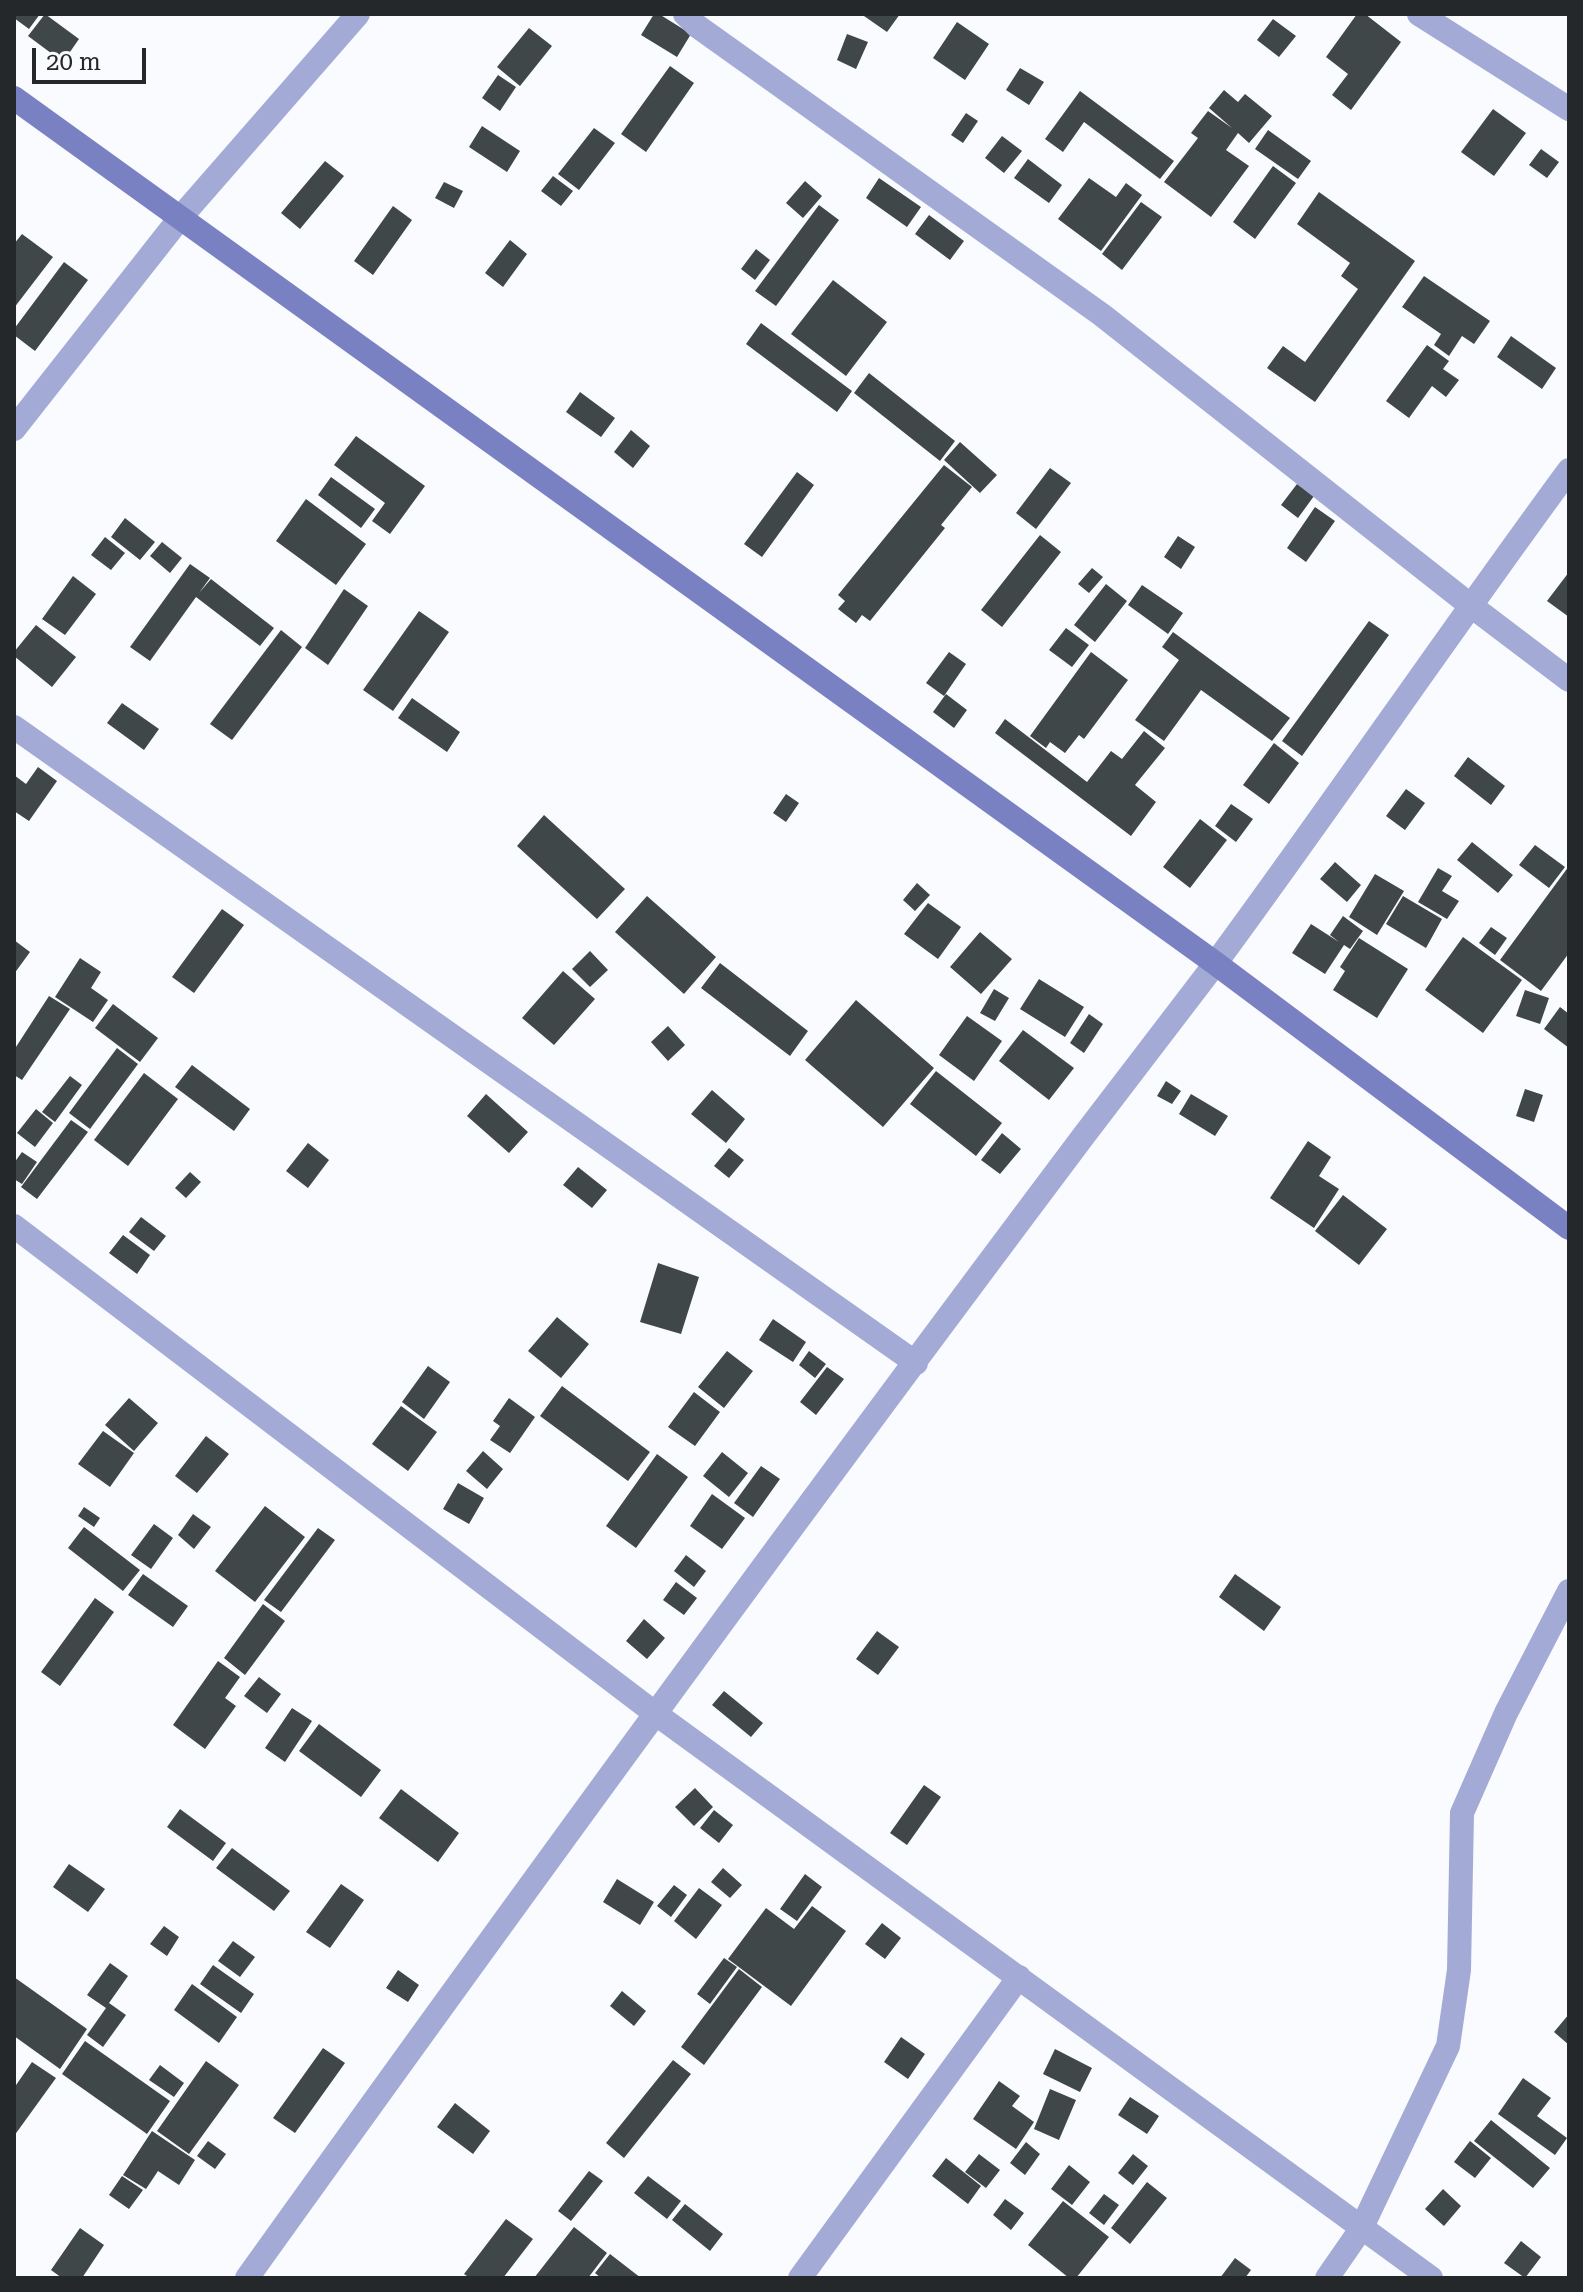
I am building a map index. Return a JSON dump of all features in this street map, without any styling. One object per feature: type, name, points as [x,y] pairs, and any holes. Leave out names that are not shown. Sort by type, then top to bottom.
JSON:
[{"type":"street","points":[[14,429],[180,218],[358,14]]},
{"type":"street","points":[[685,14],[697,26],[1102,315],[1569,680]]},
{"type":"street","points":[[1419,14],[1569,109]]},
{"type":"street","points":[[14,98],[1215,963],[1569,1228]]},
{"type":"street","points":[[247,2278],[656,1714],[1215,963],[1569,470]]},
{"type":"street","points":[[14,727],[916,1363]]},
{"type":"street","points":[[14,1226],[656,1714],[1431,2278]]},
{"type":"street","points":[[1327,2278],[1361,2229],[1448,2046],[1459,1970],[1462,1813],[1506,1713],[1569,1591]]},
{"type":"street","points":[[800,2278],[1019,1977]]},
{"type":"building","points":[[14,14],[40,14],[29,29],[14,18]]},
{"type":"building","points":[[45,14],[79,39],[63,62],[28,36]]},
{"type":"building","points":[[654,14],[691,34],[677,57],[641,35]]},
{"type":"building","points":[[900,14],[887,32],[864,16]]},
{"type":"building","points":[[1357,14],[1365,14],[1401,42],[1351,110],[1332,95],[1348,74],[1326,57]]},
{"type":"building","points":[[1273,19],[1296,36],[1279,57],[1257,40]]},
{"type":"building","points":[[957,22],[989,44],[965,80],[933,58]]},
{"type":"building","points":[[529,28],[552,46],[520,86],[497,67]]},
{"type":"building","points":[[847,34],[868,42],[856,69],[837,60]]},
{"type":"building","points":[[670,66],[694,83],[646,152],[621,134]]},
{"type":"building","points":[[1020,68],[1044,82],[1029,105],[1006,90]]},
{"type":"building","points":[[498,75],[516,87],[500,111],[482,98]]},
{"type":"building","points":[[1224,90],[1238,102],[1245,94],[1272,116],[1249,143],[1238,133],[1226,150],[1249,166],[1211,217],[1164,182],[1198,138],[1191,133],[1208,111],[1232,128],[1209,108]]},
{"type":"building","points":[[1080,91],[1174,161],[1160,179],[1084,122],[1063,152],[1045,139]]},
{"type":"building","points":[[1493,109],[1526,133],[1494,176],[1461,152]]},
{"type":"building","points":[[966,113],[978,121],[963,143],[951,135]]},
{"type":"building","points":[[482,126],[520,151],[507,172],[469,147]]},
{"type":"building","points":[[594,128],[615,143],[579,190],[558,174]]},
{"type":"building","points":[[1268,130],[1311,161],[1298,179],[1255,149]]},
{"type":"building","points":[[1002,136],[1022,151],[1004,173],[985,158]]},
{"type":"building","points":[[1541,149],[1559,162],[1547,178],[1529,165]]},
{"type":"building","points":[[1028,159],[1062,185],[1049,203],[1014,178]]},
{"type":"building","points":[[325,161],[344,176],[300,229],[281,213]]},
{"type":"building","points":[[1273,166],[1296,183],[1255,239],[1233,222]]},
{"type":"building","points":[[553,176],[573,191],[561,206],[541,191]]},
{"type":"building","points":[[879,178],[921,207],[907,227],[866,198]]},
{"type":"building","points":[[1089,178],[1116,197],[1126,183],[1142,195],[1101,251],[1058,219]]},
{"type":"building","points":[[805,181],[822,196],[803,218],[786,203]]},
{"type":"building","points":[[444,182],[463,191],[454,208],[435,198]]},
{"type":"building","points":[[1319,192],[1415,261],[1315,402],[1267,368],[1283,346],[1305,362],[1358,289],[1341,276],[1350,263],[1297,224]]},
{"type":"building","points":[[1141,202],[1162,217],[1122,270],[1102,254]]},
{"type":"building","points":[[819,205],[839,220],[776,306],[755,291]]},
{"type":"building","points":[[393,206],[412,220],[373,275],[354,261]]},
{"type":"building","points":[[929,215],[964,241],[950,260],[915,234]]},
{"type":"building","points":[[22,234],[53,257],[14,308],[14,244]]},
{"type":"building","points":[[510,240],[527,254],[503,287],[485,273]]},
{"type":"building","points":[[756,249],[770,260],[755,280],[741,269]]},
{"type":"building","points":[[64,262],[88,280],[35,351],[14,335],[14,329]]},
{"type":"building","points":[[1424,276],[1490,321],[1474,344],[1462,336],[1449,356],[1434,345],[1441,334],[1402,307]]},
{"type":"building","points":[[833,280],[887,322],[846,376],[791,334]]},
{"type":"building","points":[[761,323],[852,391],[837,412],[746,344]]},
{"type":"building","points":[[1511,336],[1556,368],[1542,389],[1497,357]]},
{"type":"building","points":[[1427,345],[1449,361],[1443,369],[1459,380],[1446,397],[1432,386],[1409,418],[1386,401]]},
{"type":"building","points":[[869,373],[955,441],[940,461],[854,393]]},
{"type":"building","points":[[580,392],[615,418],[601,437],[566,412]]},
{"type":"building","points":[[631,430],[650,446],[633,468],[614,452]]},
{"type":"building","points":[[356,436],[425,486],[390,534],[372,521],[385,503],[334,465]]},
{"type":"building","points":[[960,442],[997,475],[980,493],[944,460]]},
{"type":"building","points":[[944,465],[972,487],[941,525],[945,528],[870,621],[862,615],[856,623],[838,609],[845,601],[838,595]]},
{"type":"building","points":[[1050,468],[1071,483],[1036,529],[1016,513]]},
{"type":"building","points":[[797,472],[814,485],[762,557],[744,544]]},
{"type":"building","points":[[331,477],[375,509],[361,528],[318,495]]},
{"type":"building","points":[[1297,484],[1314,496],[1298,518],[1281,505]]},
{"type":"building","points":[[306,499],[366,544],[336,585],[276,541]]},
{"type":"building","points":[[1315,507],[1335,521],[1306,562],[1287,548]]},
{"type":"building","points":[[125,518],[155,542],[140,560],[111,537]]},
{"type":"building","points":[[1040,535],[1061,552],[1002,627],[981,610]]},
{"type":"building","points":[[1178,536],[1195,547],[1181,569],[1164,557]]},
{"type":"building","points":[[105,537],[125,553],[111,570],[91,555]]},
{"type":"building","points":[[162,542],[182,558],[170,573],[150,556]]},
{"type":"building","points":[[190,564],[210,578],[199,593],[211,579],[274,628],[260,646],[196,597],[150,661],[130,647]]},
{"type":"building","points":[[1092,568],[1103,577],[1089,593],[1078,584]]},
{"type":"building","points":[[1569,572],[1569,617],[1547,601]]},
{"type":"building","points":[[73,576],[96,594],[65,635],[42,619]]},
{"type":"building","points":[[1106,584],[1127,601],[1095,642],[1074,625]]},
{"type":"building","points":[[1142,585],[1183,613],[1168,634],[1128,605]]},
{"type":"building","points":[[344,589],[368,606],[328,665],[305,648]]},
{"type":"building","points":[[419,611],[449,632],[393,711],[363,690]]},
{"type":"building","points":[[1369,621],[1389,635],[1302,756],[1282,741]]},
{"type":"building","points":[[36,625],[76,657],[52,687],[14,656]]},
{"type":"building","points":[[1066,628],[1089,645],[1072,667],[1049,650]]},
{"type":"building","points":[[281,630],[302,647],[232,740],[210,724]]},
{"type":"building","points":[[1173,632],[1290,718],[1272,741],[1201,690],[1164,741],[1135,720],[1179,660],[1162,647]]},
{"type":"building","points":[[949,652],[966,664],[944,696],[926,683]]},
{"type":"building","points":[[1091,652],[1128,680],[1084,739],[1079,735],[1065,753],[1050,742],[1046,748],[1030,736]]},
{"type":"building","points":[[946,694],[967,710],[954,728],[933,712]]},
{"type":"building","points":[[412,698],[460,732],[447,752],[398,718]]},
{"type":"building","points":[[122,703],[159,729],[144,750],[107,723]]},
{"type":"building","points":[[1005,719],[1087,782],[1111,751],[1122,759],[1144,731],[1165,748],[1135,785],[1156,802],[1131,836],[995,733]]},
{"type":"building","points":[[1274,743],[1299,763],[1269,804],[1243,785]]},
{"type":"building","points":[[1468,757],[1505,786],[1491,805],[1454,776]]},
{"type":"building","points":[[38,767],[57,781],[29,821],[14,811],[14,775],[26,784]]},
{"type":"building","points":[[1406,789],[1425,803],[1405,830],[1386,816]]},
{"type":"building","points":[[786,794],[799,803],[786,822],[773,813]]},
{"type":"building","points":[[1231,804],[1253,819],[1236,842],[1215,826]]},
{"type":"building","points":[[544,815],[625,889],[597,919],[517,846]]},
{"type":"building","points":[[1200,819],[1227,840],[1190,888],[1163,867]]},
{"type":"building","points":[[1472,842],[1513,875],[1498,893],[1457,860]]},
{"type":"building","points":[[1535,845],[1565,867],[1549,888],[1519,865]]},
{"type":"building","points":[[1335,862],[1361,885],[1347,902],[1320,879]]},
{"type":"building","points":[[1569,866],[1569,953],[1541,991],[1500,960]]},
{"type":"building","points":[[1438,868],[1452,876],[1442,891],[1459,901],[1447,919],[1418,902]]},
{"type":"building","points":[[1375,874],[1404,891],[1377,935],[1349,917]]},
{"type":"building","points":[[917,883],[930,895],[915,911],[903,900]]},
{"type":"building","points":[[647,896],[716,957],[684,994],[615,932]]},
{"type":"building","points":[[1403,896],[1442,919],[1426,948],[1386,924]]},
{"type":"building","points":[[928,903],[961,927],[938,959],[904,934]]},
{"type":"building","points":[[222,909],[244,925],[194,993],[172,977]]},
{"type":"building","points":[[1343,916],[1363,931],[1350,949],[1344,945],[1325,974],[1292,953],[1311,924],[1339,942],[1330,935]]},
{"type":"building","points":[[1491,927],[1507,938],[1495,955],[1479,943]]},
{"type":"building","points":[[980,932],[1012,959],[981,994],[950,967]]},
{"type":"building","points":[[1463,937],[1522,980],[1483,1033],[1425,990]]},
{"type":"building","points":[[1359,938],[1408,969],[1377,1018],[1333,990],[1345,971],[1340,967]]},
{"type":"building","points":[[14,940],[30,952],[14,974]]},
{"type":"building","points":[[590,951],[608,970],[590,987],[572,969]]},
{"type":"building","points":[[80,958],[101,972],[91,988],[108,1000],[93,1022],[55,997]]},
{"type":"building","points":[[720,963],[808,1031],[790,1056],[701,988]]},
{"type":"building","points":[[563,971],[595,999],[554,1045],[522,1018]]},
{"type":"building","points":[[1039,979],[1084,1007],[1065,1037],[1020,1009]]},
{"type":"building","points":[[994,989],[1009,998],[995,1021],[980,1013]]},
{"type":"building","points":[[1525,990],[1549,998],[1540,1024],[1516,1016]]},
{"type":"building","points":[[49,996],[70,1009],[22,1080],[14,1075],[14,1050]]},
{"type":"building","points":[[856,1000],[934,1068],[883,1127],[805,1060]]},
{"type":"building","points":[[113,1004],[158,1038],[140,1062],[95,1028]]},
{"type":"building","points":[[1560,1007],[1569,1014],[1569,1048],[1544,1029]]},
{"type":"building","points":[[1089,1014],[1103,1024],[1084,1053],[1070,1043]]},
{"type":"building","points":[[967,1016],[1002,1041],[974,1081],[939,1055]]},
{"type":"building","points":[[668,1026],[685,1045],[668,1061],[651,1042]]},
{"type":"building","points":[[1023,1030],[1074,1068],[1049,1100],[999,1061]]},
{"type":"building","points":[[117,1048],[138,1064],[90,1129],[69,1113]]},
{"type":"building","points":[[192,1065],[250,1109],[234,1131],[175,1087]]},
{"type":"building","points":[[936,1071],[1002,1123],[976,1156],[910,1104]]},
{"type":"building","points":[[144,1073],[178,1099],[128,1166],[94,1140]]},
{"type":"building","points":[[70,1076],[82,1085],[55,1122],[42,1112]]},
{"type":"building","points":[[1166,1081],[1181,1091],[1172,1104],[1157,1096]]},
{"type":"building","points":[[1525,1089],[1543,1095],[1534,1122],[1516,1116]]},
{"type":"building","points":[[712,1090],[745,1119],[726,1143],[691,1114]]},
{"type":"building","points":[[486,1094],[528,1132],[509,1153],[467,1116]]},
{"type":"building","points":[[1191,1094],[1228,1116],[1215,1136],[1179,1114]]},
{"type":"building","points":[[36,1109],[53,1123],[35,1147],[17,1133]]},
{"type":"building","points":[[71,1120],[88,1132],[37,1199],[21,1187]]},
{"type":"building","points":[[1002,1133],[1021,1149],[1000,1174],[981,1160]]},
{"type":"building","points":[[1308,1141],[1331,1157],[1319,1176],[1339,1189],[1314,1228],[1270,1198]]},
{"type":"building","points":[[308,1143],[329,1160],[308,1188],[286,1171]]},
{"type":"building","points":[[729,1148],[744,1160],[729,1178],[714,1166]]},
{"type":"building","points":[[22,1152],[37,1162],[22,1184],[14,1179],[14,1163]]},
{"type":"building","points":[[578,1167],[607,1190],[592,1208],[563,1185]]},
{"type":"building","points":[[190,1172],[201,1182],[186,1198],[175,1188]]},
{"type":"building","points":[[1343,1195],[1387,1229],[1359,1265],[1315,1231]]},
{"type":"building","points":[[141,1217],[166,1236],[154,1251],[129,1232]]},
{"type":"building","points":[[123,1235],[150,1255],[137,1274],[109,1253]]},
{"type":"building","points":[[658,1263],[699,1277],[681,1334],[640,1322]]},
{"type":"building","points":[[557,1317],[589,1344],[561,1378],[528,1351]]},
{"type":"building","points":[[773,1319],[806,1342],[793,1362],[759,1340]]},
{"type":"building","points":[[727,1351],[753,1371],[724,1408],[698,1387]]},
{"type":"building","points":[[809,1351],[826,1364],[815,1378],[799,1365]]},
{"type":"building","points":[[428,1366],[450,1382],[424,1419],[402,1402]]},
{"type":"building","points":[[827,1367],[844,1379],[816,1415],[800,1402]]},
{"type":"building","points":[[562,1386],[650,1452],[628,1481],[540,1416]]},
{"type":"building","points":[[694,1392],[720,1412],[695,1446],[668,1427]]},
{"type":"building","points":[[129,1398],[158,1423],[134,1451],[105,1425]]},
{"type":"building","points":[[509,1398],[535,1417],[510,1453],[490,1440],[500,1426],[493,1421]]},
{"type":"building","points":[[401,1406],[437,1432],[408,1471],[372,1444]]},
{"type":"building","points":[[103,1431],[134,1453],[110,1487],[78,1464]]},
{"type":"building","points":[[206,1436],[229,1454],[197,1493],[175,1476]]},
{"type":"building","points":[[483,1451],[503,1469],[487,1489],[466,1471]]},
{"type":"building","points":[[722,1452],[748,1473],[729,1497],[703,1476]]},
{"type":"building","points":[[657,1454],[688,1477],[636,1548],[606,1526]]},
{"type":"building","points":[[761,1466],[780,1479],[753,1517],[734,1503]]},
{"type":"building","points":[[458,1483],[484,1498],[469,1524],[443,1509]]},
{"type":"building","points":[[712,1494],[745,1518],[722,1549],[690,1526]]},
{"type":"building","points":[[265,1506],[305,1537],[255,1602],[215,1571]]},
{"type":"building","points":[[84,1507],[100,1518],[94,1527],[78,1516]]},
{"type":"building","points":[[193,1514],[211,1527],[194,1549],[178,1535]]},
{"type":"building","points":[[154,1524],[173,1538],[151,1569],[131,1555]]},
{"type":"building","points":[[84,1527],[140,1570],[123,1591],[68,1548]]},
{"type":"building","points":[[318,1528],[335,1540],[281,1612],[264,1600]]},
{"type":"building","points":[[686,1555],[706,1571],[694,1587],[674,1571]]},
{"type":"building","points":[[143,1574],[188,1606],[173,1627],[128,1595]]},
{"type":"building","points":[[1235,1574],[1281,1607],[1264,1631],[1219,1597]]},
{"type":"building","points":[[676,1582],[697,1598],[684,1615],[663,1600]]},
{"type":"building","points":[[95,1598],[114,1612],[60,1686],[41,1672]]},
{"type":"building","points":[[263,1604],[285,1621],[245,1675],[224,1658]]},
{"type":"building","points":[[644,1619],[665,1638],[647,1659],[626,1641]]},
{"type":"building","points":[[877,1631],[899,1647],[878,1675],[856,1659]]},
{"type":"building","points":[[218,1661],[240,1677],[225,1698],[236,1706],[205,1749],[173,1725]]},
{"type":"building","points":[[259,1677],[281,1694],[267,1713],[244,1696]]},
{"type":"building","points":[[724,1691],[763,1723],[751,1737],[712,1705]]},
{"type":"building","points":[[292,1708],[312,1721],[285,1762],[265,1748]]},
{"type":"building","points":[[319,1724],[381,1770],[361,1797],[299,1751]]},
{"type":"building","points":[[924,1785],[941,1797],[907,1845],[890,1833]]},
{"type":"building","points":[[695,1788],[713,1807],[694,1826],[675,1807]]},
{"type":"building","points":[[401,1789],[459,1833],[438,1862],[379,1818]]},
{"type":"building","points":[[180,1809],[226,1843],[213,1861],[167,1827]]},
{"type":"building","points":[[714,1810],[733,1825],[719,1843],[700,1828]]},
{"type":"building","points":[[232,1848],[290,1891],[274,1911],[216,1868]]},
{"type":"building","points":[[69,1864],[105,1889],[88,1912],[53,1887]]},
{"type":"building","points":[[723,1868],[742,1885],[730,1898],[711,1882]]},
{"type":"building","points":[[805,1874],[822,1887],[797,1921],[780,1909]]},
{"type":"building","points":[[617,1879],[654,1902],[640,1925],[603,1902]]},
{"type":"building","points":[[341,1884],[364,1900],[330,1948],[306,1932]]},
{"type":"building","points":[[674,1885],[687,1895],[671,1917],[657,1906]]},
{"type":"building","points":[[699,1888],[722,1905],[696,1939],[674,1921]]},
{"type":"building","points":[[812,1906],[846,1931],[791,2006],[728,1959],[766,1908],[794,1929]]},
{"type":"building","points":[[882,1923],[901,1938],[885,1959],[865,1944]]},
{"type":"building","points":[[164,1926],[179,1937],[167,1956],[150,1944]]},
{"type":"building","points":[[233,1941],[255,1957],[240,1977],[218,1961]]},
{"type":"building","points":[[724,1958],[737,1967],[710,2004],[697,1994]]},
{"type":"building","points":[[110,1963],[128,1976],[109,2003],[126,2015],[103,2047],[87,2035],[106,2008],[87,1995]]},
{"type":"building","points":[[213,1965],[254,1994],[241,2013],[200,1984]]},
{"type":"building","points":[[739,1969],[762,1987],[704,2065],[681,2047]]},
{"type":"building","points":[[398,1970],[419,1985],[408,2002],[386,1988]]},
{"type":"building","points":[[14,1977],[87,2029],[60,2069],[14,2036]]},
{"type":"building","points":[[192,1984],[237,2017],[219,2043],[174,2010]]},
{"type":"building","points":[[622,1991],[646,2011],[634,2026],[610,2006]]},
{"type":"building","points":[[1569,2014],[1569,2045],[1554,2032]]},
{"type":"building","points":[[901,2037],[925,2054],[908,2079],[884,2062]]},
{"type":"building","points":[[85,2041],[170,2101],[147,2134],[62,2074]]},
{"type":"building","points":[[323,2048],[345,2063],[295,2133],[273,2118]]},
{"type":"building","points":[[1055,2049],[1092,2068],[1080,2092],[1043,2074]]},
{"type":"building","points":[[673,2060],[691,2074],[624,2158],[606,2143]]},
{"type":"building","points":[[206,2061],[239,2085],[189,2154],[157,2131]]},
{"type":"building","points":[[32,2062],[56,2078],[14,2136],[14,2088]]},
{"type":"building","points":[[160,2065],[184,2083],[174,2097],[149,2080]]},
{"type":"building","points":[[1523,2078],[1551,2098],[1537,2116],[1567,2138],[1555,2155],[1498,2114]]},
{"type":"building","points":[[999,2081],[1020,2096],[1012,2106],[1034,2122],[1016,2149],[973,2119]]},
{"type":"building","points":[[1050,2089],[1076,2100],[1059,2140],[1034,2129]]},
{"type":"building","points":[[1130,2097],[1159,2116],[1147,2134],[1118,2115]]},
{"type":"building","points":[[455,2103],[490,2131],[473,2154],[437,2127]]},
{"type":"building","points":[[1491,2120],[1550,2168],[1533,2188],[1474,2141]]},
{"type":"building","points":[[152,2131],[195,2160],[179,2185],[158,2171],[146,2189],[123,2175]]},
{"type":"building","points":[[208,2141],[226,2154],[215,2169],[197,2156]]},
{"type":"building","points":[[1470,2141],[1491,2158],[1475,2178],[1454,2162]]},
{"type":"building","points":[[1026,2142],[1040,2154],[1025,2175],[1010,2163]]},
{"type":"building","points":[[979,2154],[1000,2170],[986,2188],[965,2172]]},
{"type":"building","points":[[1133,2154],[1148,2166],[1133,2185],[1118,2173]]},
{"type":"building","points":[[946,2158],[981,2186],[968,2204],[932,2176]]},
{"type":"building","points":[[1069,2165],[1090,2182],[1072,2205],[1051,2189]]},
{"type":"building","points":[[589,2171],[603,2181],[571,2221],[558,2211]]},
{"type":"building","points":[[122,2176],[143,2190],[129,2209],[109,2195]]},
{"type":"building","points":[[648,2176],[681,2201],[667,2219],[634,2193]]},
{"type":"building","points":[[1147,2182],[1167,2198],[1130,2244],[1111,2228]]},
{"type":"building","points":[[1443,2189],[1461,2206],[1444,2226],[1425,2209]]},
{"type":"building","points":[[1104,2194],[1119,2205],[1104,2225],[1089,2213]]},
{"type":"building","points":[[1005,2199],[1024,2213],[1011,2230],[993,2215]]},
{"type":"building","points":[[1063,2201],[1109,2237],[1076,2278],[1069,2278],[1028,2245]]},
{"type":"building","points":[[685,2204],[723,2234],[710,2251],[672,2220]]},
{"type":"building","points":[[506,2219],[533,2239],[503,2278],[470,2278],[464,2274]]},
{"type":"building","points":[[574,2227],[607,2253],[588,2278],[534,2278]]},
{"type":"building","points":[[80,2228],[104,2245],[82,2278],[62,2278],[51,2270]]},
{"type":"building","points":[[1521,2241],[1541,2257],[1525,2278],[1504,2263]]},
{"type":"building","points":[[610,2254],[641,2278],[601,2278],[595,2273]]},
{"type":"building","points":[[1235,2258],[1251,2270],[1245,2278],[1220,2278]]}]
